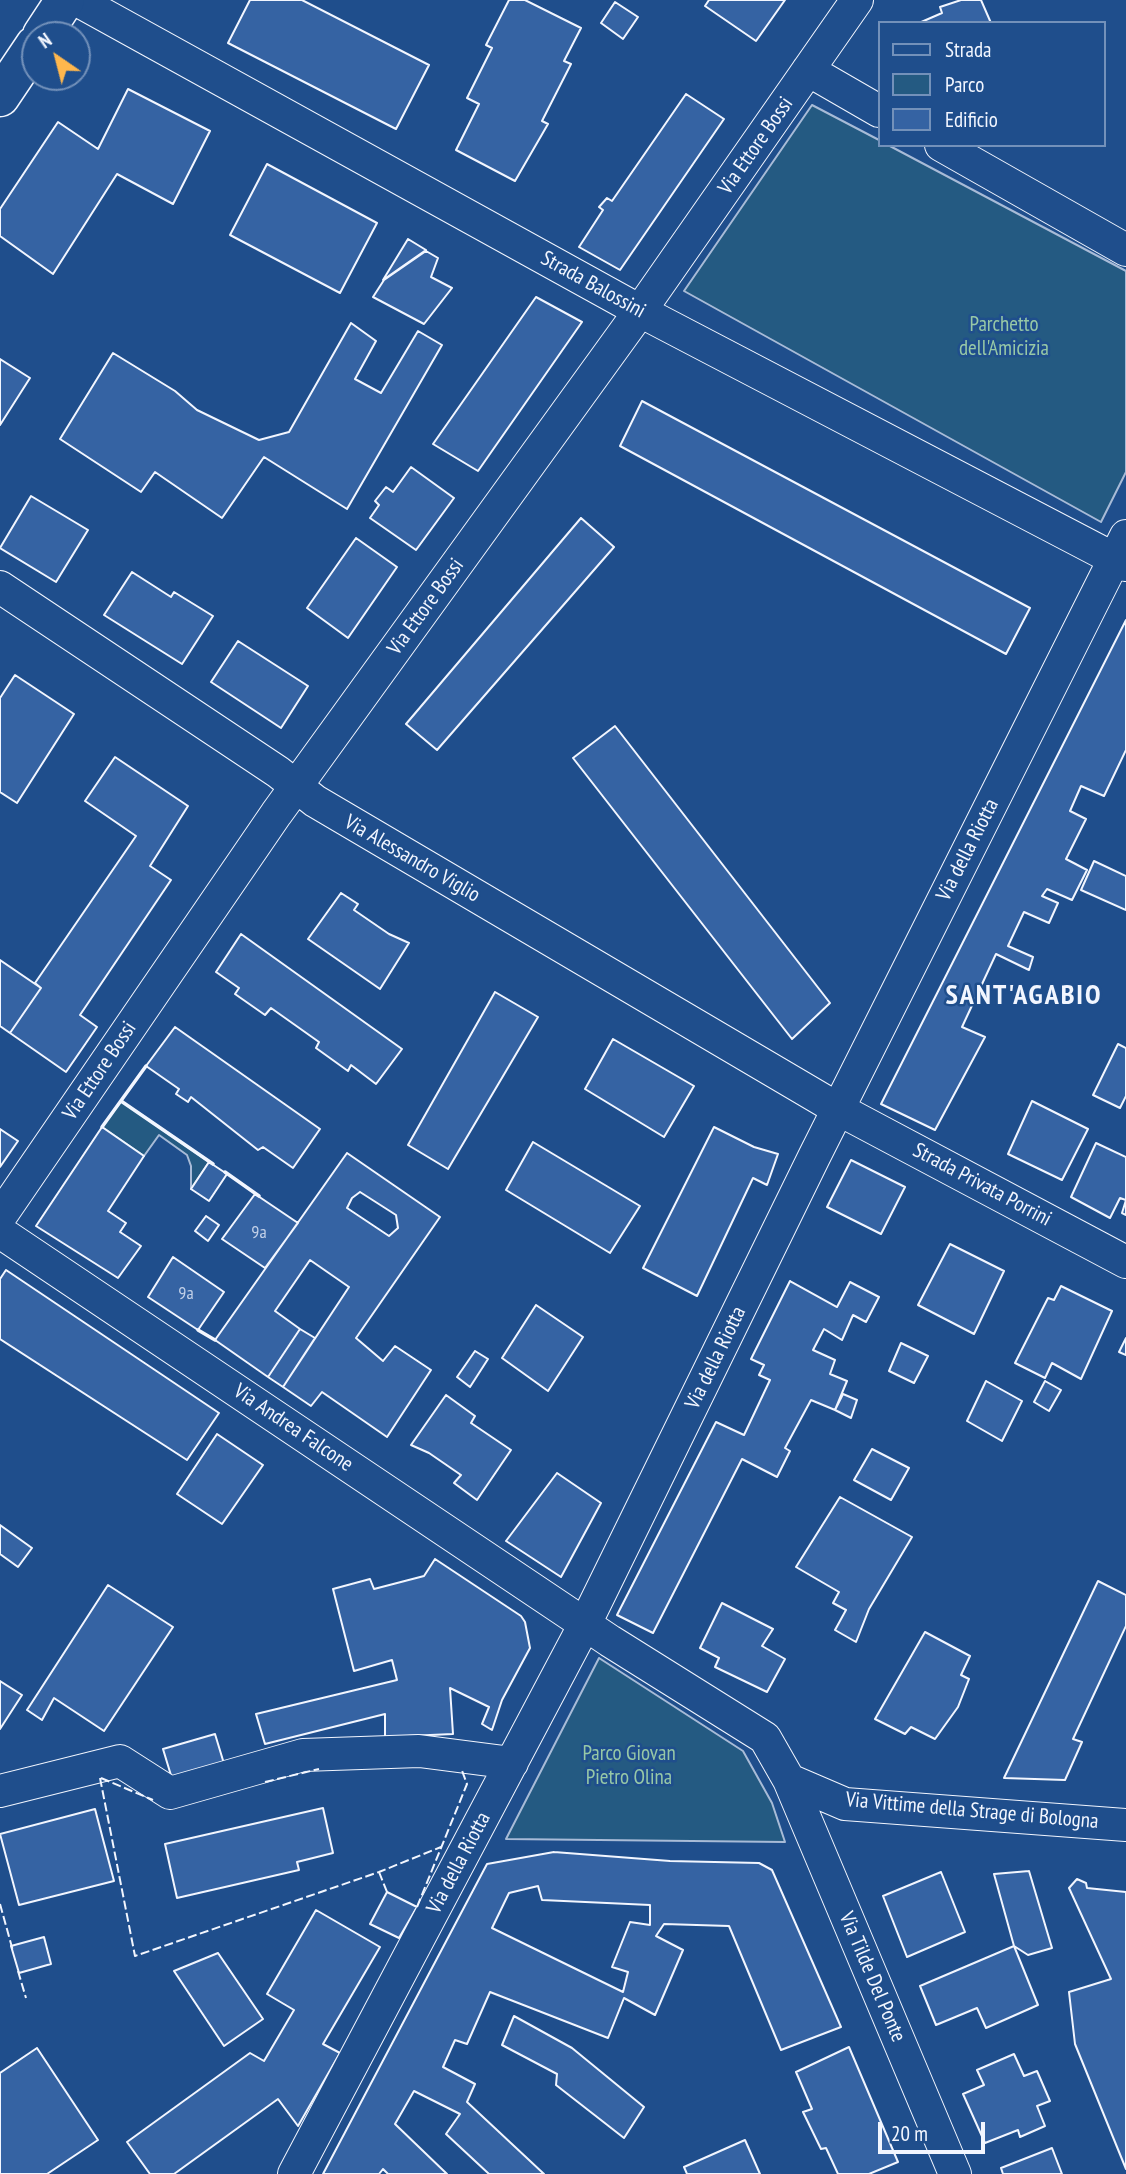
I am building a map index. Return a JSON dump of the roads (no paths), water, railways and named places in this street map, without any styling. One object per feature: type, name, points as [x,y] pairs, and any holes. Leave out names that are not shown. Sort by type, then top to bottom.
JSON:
[{"type":"main road","points":[[51,21],[65,0]]},
{"type":"main road","points":[[0,97],[21,66]]},
{"type":"street","name":"Strada Balossini","points":[[77,0],[640,311],[1122,553]]},
{"type":"street","name":"Via Ettore Bossi","points":[[0,1217],[296,786],[640,311],[858,0]]},
{"type":"street","points":[[808,70],[878,109]]},
{"type":"street","points":[[944,147],[1126,250]]},
{"type":"street","name":"Via della Riotta","points":[[294,2174],[585,1624],[838,1109],[1122,553]]},
{"type":"street","name":"Via Alessandro Viglio","points":[[0,587],[315,801],[838,1109]]},
{"type":"street","name":"Strada Privata Porrini","points":[[838,1109],[1126,1262]]},
{"type":"street","name":"Via Andrea Falcone","points":[[0,1232],[585,1624]]},
{"type":"street","points":[[585,1624],[765,1738],[789,1780]]},
{"type":"street","points":[[0,1791],[120,1760],[170,1793],[303,1755],[419,1751],[512,1762]]},
{"type":"street","name":"Via Vittime della Strage di Bologna","points":[[789,1780],[845,1804],[1126,1825]]},
{"type":"street","name":"Via Tilde Del Ponte","points":[[789,1780],[955,2174]]},
{"type":"district","name":"SANT'AGABIO","points":[[1024,996]]},
{"type":"park label","name":"Parchetto dell'Amicizia","points":[[1004,337]]},
{"type":"park label","name":"Parco Giovan Pietro Olina","points":[[629,1766]]}]
